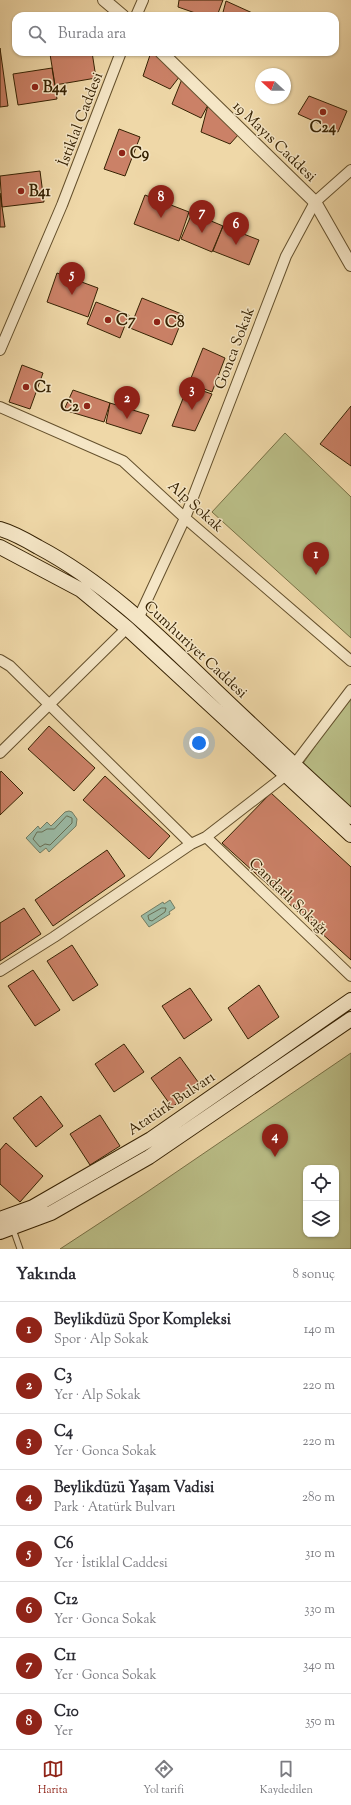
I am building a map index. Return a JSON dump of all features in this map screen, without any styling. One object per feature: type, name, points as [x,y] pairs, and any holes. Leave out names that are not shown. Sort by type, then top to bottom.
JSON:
[{"type":"main road","name":"Cumhuriyet Caddesi","points":[[0,529],[10,532],[54,555],[95,582],[139,617],[290,770],[351,835]]},
{"type":"main road","name":"Cumhuriyet Caddesi","points":[[0,546],[81,590],[127,628],[290,770],[351,817]]},
{"type":"main road","points":[[127,628],[139,617]]},
{"type":"main road","name":"Atatürk Bulvarı","points":[[0,1219],[40,1203],[150,1139],[351,1000]]},
{"type":"main road","points":[[6,1230],[51,1213],[149,1157],[351,1020]]},
{"type":"street","points":[[104,0],[118,12]]},
{"type":"street","points":[[138,12],[143,0]]},
{"type":"street","name":"İstiklal Caddesi","points":[[0,350],[62,205],[119,56]]},
{"type":"street","name":"19 Mayıs Caddesi","points":[[165,56],[315,202],[351,265]]},
{"type":"street","name":"Gonca Sokak","points":[[139,617],[185,518],[286,256],[315,202],[351,170]]},
{"type":"street","name":"Alp Sokak","points":[[0,408],[123,460],[185,518],[351,661]]},
{"type":"street","points":[[0,753],[127,628]]},
{"type":"street","points":[[0,660],[10,666],[190,844]]},
{"type":"street","points":[[0,971],[54,937],[190,844],[206,838],[290,770],[351,690]]},
{"type":"street","name":"Çandarlı Sokağı","points":[[206,838],[351,976]]},
{"type":"lane","points":[[6,1230],[20,1249]]},
{"type":"green space","points":[[285,433],[351,497],[351,638],[212,512]]},
{"type":"green space","points":[[351,694],[351,808],[300,768]]},
{"type":"green space","points":[[351,1053],[351,1249],[60,1249],[147,1192]]},
{"type":"water","points":[[65,812],[72,812],[77,819],[76,826],[49,852],[46,848],[40,853],[26,838],[38,826],[40,829],[47,822],[51,826]]},
{"type":"water","points":[[170,900],[175,908],[169,912],[170,914],[149,927],[141,916],[163,902],[164,904]]},
{"type":"building","points":[[179,0],[223,0],[218,12],[192,12],[178,7]]},
{"type":"building","points":[[226,1],[250,12],[223,12]]},
{"type":"building","points":[[0,48],[8,106],[0,107]]},
{"type":"building","points":[[50,56],[93,56],[96,78],[55,85]]},
{"type":"building","points":[[150,56],[159,56],[180,76],[170,89],[143,76]]},
{"type":"building","name":"B44","points":[[52,68],[57,99],[18,105],[13,74]]},
{"type":"building","points":[[182,79],[208,105],[201,118],[172,104]]},
{"type":"building","name":"C24","points":[[309,96],[347,111],[338,132],[298,114]]},
{"type":"building","points":[[208,105],[239,134],[230,144],[201,132]]},
{"type":"building","name":"C9","points":[[119,129],[140,137],[125,176],[104,169]]},
{"type":"building","name":"B41","points":[[40,171],[44,202],[2,207],[0,176]]},
{"type":"building","points":[[0,193],[5,227],[0,227]]},
{"type":"building","points":[[145,195],[189,212],[179,241],[134,224]]},
{"type":"building","points":[[192,213],[223,226],[212,252],[181,239]]},
{"type":"building","points":[[223,226],[259,240],[249,265],[213,251]]},
{"type":"building","points":[[57,273],[98,288],[88,317],[47,302]]},
{"type":"building","name":"C8","points":[[142,298],[184,315],[172,345],[130,328]]},
{"type":"building","name":"C7","points":[[96,302],[129,315],[120,338],[87,324]]},
{"type":"building","points":[[203,348],[225,358],[212,392],[189,383]]},
{"type":"building","name":"C1","points":[[22,365],[43,373],[30,409],[9,402]]},
{"type":"building","points":[[188,386],[212,394],[195,431],[172,426]]},
{"type":"building","name":"C2","points":[[73,390],[110,403],[104,422],[64,410]]},
{"type":"building","points":[[110,403],[149,415],[141,434],[106,423]]},
{"type":"building","points":[[351,406],[351,466],[320,444]]},
{"type":"building","points":[[49,726],[95,768],[74,791],[28,749]]},
{"type":"building","points":[[1,771],[23,793],[0,815],[0,773]]},
{"type":"building","points":[[105,776],[170,836],[149,859],[83,800]]},
{"type":"building","points":[[271,793],[351,867],[351,960],[222,843]]},
{"type":"building","points":[[107,850],[125,876],[53,926],[35,900]]},
{"type":"building","points":[[24,908],[41,934],[0,961],[0,923]]},
{"type":"building","points":[[72,945],[98,985],[73,1001],[47,961]]},
{"type":"building","points":[[33,970],[60,1010],[35,1026],[8,986]]},
{"type":"building","points":[[259,985],[279,1017],[248,1039],[228,1008]]},
{"type":"building","points":[[190,988],[212,1020],[184,1039],[162,1006]]},
{"type":"building","points":[[124,1044],[144,1072],[114,1092],[95,1064]]},
{"type":"building","points":[[180,1057],[201,1086],[172,1107],[151,1078]]},
{"type":"building","points":[[41,1096],[63,1126],[36,1147],[13,1118]]},
{"type":"building","points":[[100,1115],[120,1146],[90,1165],[70,1134]]},
{"type":"building","points":[[6,1143],[43,1176],[20,1202],[0,1184],[0,1150]]},
{"type":"place","name":"B44","points":[[35,87]]},
{"type":"place","name":"C24","points":[[323,112]]},
{"type":"place","name":"C9","points":[[122,153]]},
{"type":"place","name":"B41","points":[[21,191]]},
{"type":"place","name":"C10","points":[[161,218]]},
{"type":"place","name":"C11","points":[[202,233]]},
{"type":"place","name":"C12","points":[[236,245]]},
{"type":"place","name":"C6","points":[[72,295]]},
{"type":"place","name":"C7","points":[[108,320]]},
{"type":"place","name":"C8","points":[[157,322]]},
{"type":"place","name":"C1","points":[[26,387]]},
{"type":"place","name":"C2","points":[[87,406]]},
{"type":"place","name":"C4","points":[[192,410]]},
{"type":"place","name":"C3","points":[[127,419]]},
{"type":"place","name":"Beylikdüzü Spor Kompleksi","points":[[316,575]]},
{"type":"place","name":"Beylikdüzü Yaşam Vadisi","points":[[275,1157]]}]
